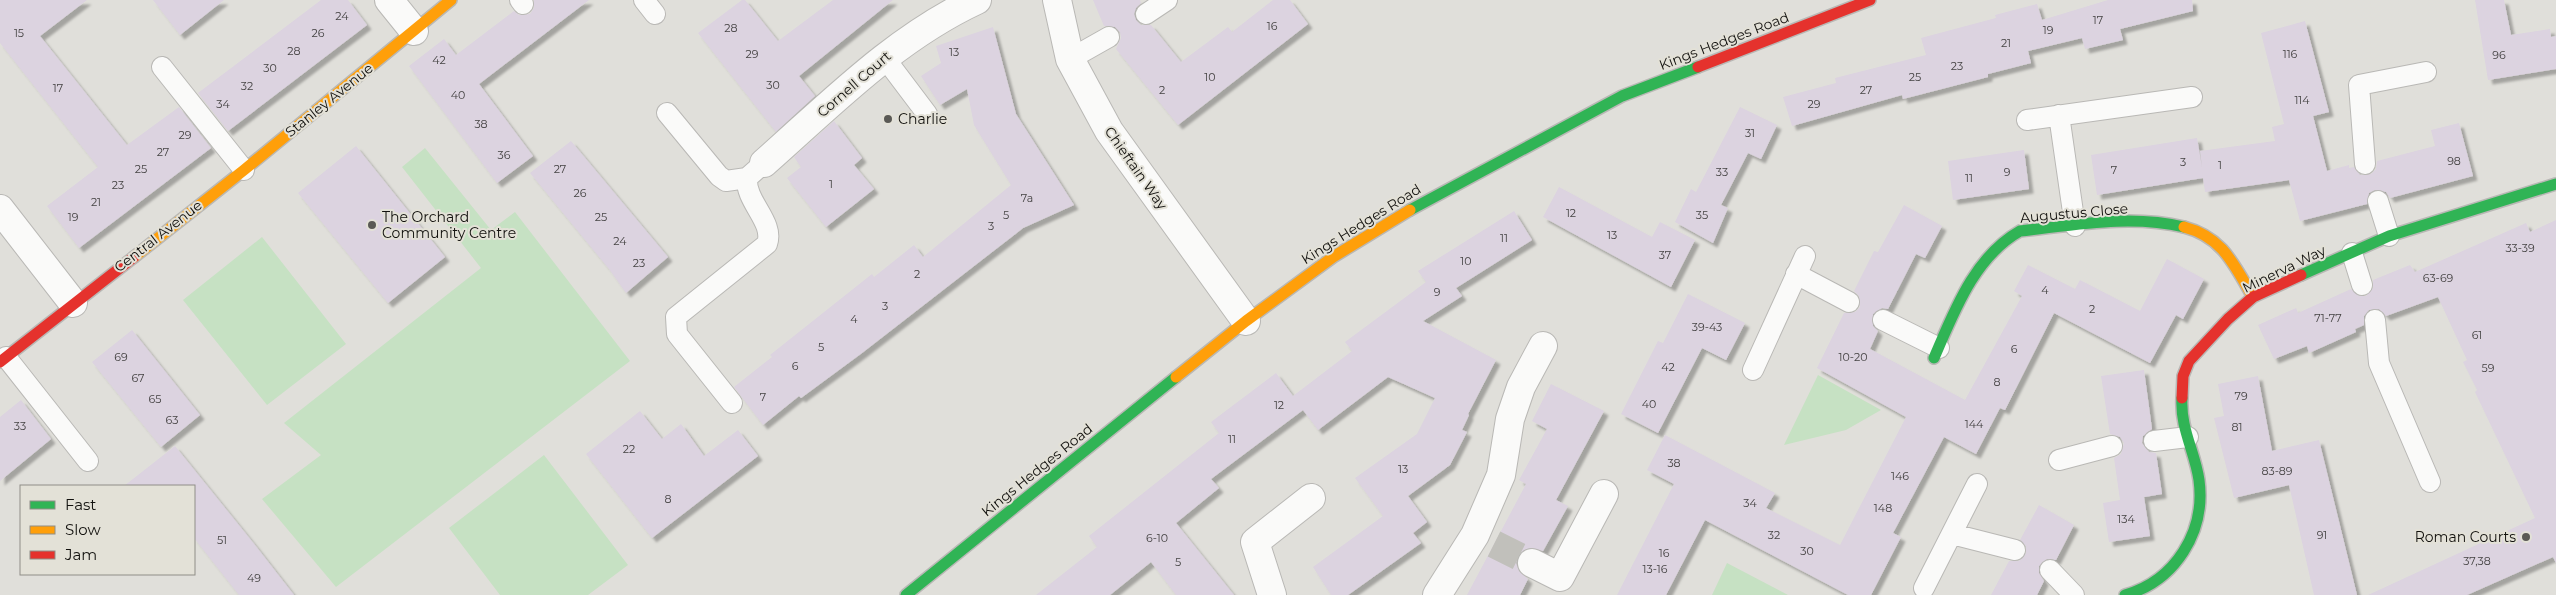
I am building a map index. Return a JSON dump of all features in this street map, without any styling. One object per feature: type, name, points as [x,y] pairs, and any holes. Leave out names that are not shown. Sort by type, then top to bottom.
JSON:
[{"type":"street","points":[[389,0],[414,31]]},
{"type":"street","name":"Stanley Avenue","points":[[244,170],[452,0]]},
{"type":"street","name":"Cornell Court","points":[[756,170],[884,57],[960,8],[977,0]]},
{"type":"street","name":"Chieftain Way","points":[[1057,0],[1070,58],[1109,131],[1246,321]]},
{"type":"street","name":"Kings Hedges Road","points":[[906,595],[1246,321],[1333,257],[1431,198],[1622,96],[1870,0]]},
{"type":"street","name":"Central Avenue","points":[[3,359],[244,170]]},
{"type":"street","name":"Minerva Way","points":[[2125,595],[2139,591],[2164,575],[2180,559],[2192,538],[2198,515],[2199,481],[2182,416],[2181,393],[2183,376],[2189,361],[2228,319],[2254,297],[2388,236],[2556,184]]},
{"type":"street","points":[[0,209],[73,304]]},
{"type":"street","name":"Augustus Close","points":[[1936,353],[1977,272],[1995,247],[2008,236],[2020,231],[2116,221],[2169,223],[2208,235],[2229,257],[2254,297]]},
{"type":"street","points":[[1437,595],[1485,540],[1501,475],[1510,419],[1521,387],[1543,346]]},
{"type":"street","points":[[1532,563],[1560,577],[1604,494]]},
{"type":"street","points":[[1272,595],[1254,542],[1311,498]]},
{"type":"lane","points":[[1146,14],[1167,0]]},
{"type":"lane","points":[[1070,58],[1109,37]]},
{"type":"lane","points":[[884,57],[927,114]]},
{"type":"lane","points":[[162,67],[244,170]]},
{"type":"lane","points":[[2365,164],[2360,85],[2426,72]]},
{"type":"lane","points":[[2027,120],[2192,97]]},
{"type":"lane","points":[[667,113],[719,176],[726,181],[756,170]]},
{"type":"lane","points":[[2059,115],[2075,226]]},
{"type":"lane","points":[[732,402],[677,334],[675,326],[676,317],[680,313],[767,244],[770,236],[748,194],[756,170]]},
{"type":"lane","points":[[2378,201],[2388,236]]},
{"type":"lane","points":[[2352,253],[2362,285]]},
{"type":"lane","points":[[1753,370],[1775,327],[1805,256]]},
{"type":"lane","points":[[1796,274],[1849,302]]},
{"type":"lane","points":[[1883,320],[1936,353]]},
{"type":"lane","points":[[2375,320],[2379,363],[2430,482]]},
{"type":"lane","points":[[3,359],[88,462]]},
{"type":"lane","points":[[2154,441],[2188,436]]},
{"type":"lane","points":[[2059,460],[2112,446]]},
{"type":"lane","points":[[1924,588],[1977,484]]},
{"type":"lane","points":[[1952,534],[2015,550]]},
{"type":"lane","points":[[2050,570],[2074,595]]},
{"type":"green space","points":[[425,148],[491,230],[515,212],[630,361],[336,587],[262,499],[321,455],[284,423],[481,268],[402,167]]},
{"type":"green space","points":[[262,237],[346,344],[267,405],[183,300]]},
{"type":"green space","points":[[1818,375],[1881,410],[1846,430],[1784,445]]},
{"type":"green space","points":[[544,455],[628,565],[588,595],[500,595],[449,528]]},
{"type":"green space","points":[[1727,563],[1788,595],[1712,595]]},
{"type":"building","points":[[0,0],[87,0],[40,36],[127,145],[179,107],[211,148],[79,248],[47,206],[98,167],[0,43]]},
{"type":"building","points":[[153,0],[224,0],[180,35]]},
{"type":"building","points":[[321,0],[348,0],[367,25],[228,131],[198,93]]},
{"type":"building","points":[[534,0],[589,0],[479,84],[533,156],[497,183],[409,66],[444,39],[456,55],[514,11],[519,15],[530,14],[534,8]]},
{"type":"building","points":[[742,0],[745,0],[778,41],[833,0],[893,0],[799,76],[815,96],[776,132],[698,33]]},
{"type":"building","points":[[1093,0],[1140,0],[1141,3],[1136,8],[1134,14],[1136,20],[1141,25],[1151,25],[1181,62],[1228,27],[1232,32],[1273,0],[1290,0],[1308,24],[1178,125],[1116,49],[1121,38],[1120,32],[1115,27],[1104,26]]},
{"type":"building","points":[[2108,0],[2192,0],[2193,11],[2120,29],[2123,40],[2085,49],[2082,38],[2028,51],[2031,63],[1988,74],[1988,77],[1903,99],[1902,95],[1792,126],[1783,97],[1836,83],[1835,78],[1926,55],[1921,38],[1996,18],[1995,15],[2037,4],[2042,20]]},
{"type":"building","points":[[2475,0],[2504,0],[2511,35],[2550,29],[2551,37],[2556,36],[2556,69],[2488,80]]},
{"type":"building","points":[[2305,21],[2329,112],[2313,116],[2327,171],[2349,165],[2349,168],[2354,167],[2360,175],[2371,174],[2376,169],[2377,161],[2435,146],[2431,130],[2459,123],[2473,176],[2390,198],[2386,192],[2375,190],[2369,193],[2367,204],[2300,221],[2289,180],[2205,192],[2203,178],[2097,195],[2091,155],[2197,138],[2202,167],[2200,151],[2275,141],[2272,127],[2284,124],[2261,33]]},
{"type":"building","points":[[993,27],[1016,114],[1074,205],[1023,228],[862,353],[801,398],[799,396],[763,425],[734,387],[772,357],[770,355],[872,274],[874,277],[914,245],[923,257],[1011,185],[974,125],[967,89],[940,105],[921,76],[941,63],[936,46]]},
{"type":"building","points":[[1740,107],[1777,125],[1761,159],[1748,153],[1721,205],[1728,208],[1713,243],[1675,222],[1691,189],[1696,192]]},
{"type":"building","points":[[834,121],[862,158],[854,165],[874,189],[826,227],[787,178],[801,167],[794,157]]},
{"type":"building","points":[[571,141],[668,257],[626,293],[609,269],[530,173]]},
{"type":"building","name":"The Orchard Community Centre","points":[[356,146],[445,257],[388,303],[298,193]]},
{"type":"building","points":[[2024,150],[2029,189],[1953,200],[1948,161]]},
{"type":"building","points":[[1559,187],[1652,237],[1660,222],[1695,240],[1671,287],[1543,217]]},
{"type":"building","points":[[1904,205],[1942,226],[1925,258],[1916,254],[1888,309],[1882,308],[1873,314],[1873,326],[1878,331],[1870,349],[1965,400],[2022,296],[2014,291],[2028,265],[2075,289],[2080,280],[2140,311],[2167,259],[2204,279],[2183,319],[2176,315],[2150,363],[2054,313],[2005,410],[2000,408],[1976,454],[1944,437],[1893,533],[1901,537],[1871,595],[1848,595],[1705,520],[1666,595],[1617,595],[1674,484],[1647,470],[1665,435],[1775,493],[1766,508],[1840,545],[1906,417],[1817,368],[1844,313],[1855,312],[1860,307],[1859,296],[1854,291],[1874,251],[1878,252]]},
{"type":"building","points":[[1514,211],[1532,240],[1456,288],[1462,296],[1423,321],[1496,360],[1468,414],[1462,430],[1467,432],[1450,465],[1408,496],[1427,522],[1413,533],[1421,543],[1348,595],[1331,595],[1313,567],[1383,516],[1355,478],[1417,434],[1435,398],[1388,377],[1318,430],[1303,410],[1211,479],[1219,488],[1176,523],[1234,595],[1176,595],[1151,562],[1110,595],[1036,595],[1097,547],[1089,536],[1219,433],[1211,422],[1276,373],[1293,396],[1352,351],[1345,342],[1426,282],[1418,271]]},
{"type":"building","points":[[2556,220],[2556,563],[2553,557],[2467,595],[2368,595],[2535,518],[2475,392],[2477,390],[2463,362],[2467,360],[2438,297],[2386,316],[2379,309],[2369,310],[2364,316],[2364,325],[2355,329],[2356,332],[2309,353],[2307,346],[2274,359],[2258,325],[2296,308],[2298,313],[2351,289],[2359,296],[2366,296],[2373,288],[2373,280],[2410,265],[2415,272],[2526,223],[2530,232]]},
{"type":"building","points":[[1688,294],[1745,323],[1726,360],[1702,348],[1658,433],[1621,414],[1658,341],[1663,343]]},
{"type":"building","points":[[132,330],[200,415],[161,447],[92,362]]},
{"type":"building","points":[[2144,370],[2152,429],[2143,436],[2142,443],[2149,452],[2156,453],[2162,494],[2144,497],[2150,536],[2109,542],[2103,503],[2120,500],[2114,458],[2121,454],[2124,443],[2120,437],[2110,434],[2101,376]]},
{"type":"building","points":[[2258,376],[2272,451],[2319,440],[2357,595],[2314,595],[2289,485],[2234,498],[2214,418],[2224,416],[2218,384]]},
{"type":"building","points":[[1551,384],[1604,411],[1556,500],[1568,506],[1543,551],[1531,548],[1524,550],[1518,556],[1516,563],[1519,571],[1528,579],[1520,595],[1467,595],[1526,484],[1519,480],[1547,429],[1532,421]]},
{"type":"building","points":[[21,400],[51,439],[0,481],[0,417]]},
{"type":"building","points":[[640,411],[662,439],[681,424],[704,456],[738,430],[758,456],[652,538],[586,454]]},
{"type":"building","points":[[175,446],[294,595],[239,595],[195,539],[195,485],[125,485]]},
{"type":"building","points":[[2039,505],[2074,525],[2056,560],[2047,559],[2039,566],[2039,573],[2044,581],[2037,595],[1991,595],[2009,561],[2019,561],[2026,553],[2026,546],[2020,540]]},
{"type":"tunnel","points":[[1494,544],[1532,563]]},
{"type":"traffic: fast","points":[[1410,210],[1622,96],[1698,67]]},
{"type":"traffic: fast","points":[[2301,275],[2389,236],[2556,184]]},
{"type":"traffic: fast","points":[[1934,358],[1949,322],[1978,270],[1990,255],[2020,231],[2123,221],[2164,223],[2184,227]]},
{"type":"traffic: fast","points":[[906,595],[1176,377]]},
{"type":"traffic: fast","points":[[2125,595],[2143,588],[2159,578],[2172,566],[2192,536],[2200,499],[2199,480],[2185,430],[2182,398]]},
{"type":"traffic: slow","points":[[134,257],[244,170],[451,0]]},
{"type":"traffic: slow","points":[[1176,377],[1246,321],[1333,257],[1410,210]]},
{"type":"traffic: slow","points":[[2184,227],[2209,238],[2218,245],[2233,263],[2253,297]]},
{"type":"traffic: jam","points":[[1698,67],[1870,0]]},
{"type":"traffic: jam","points":[[0,362],[134,257]]},
{"type":"traffic: jam","points":[[2182,398],[2183,376],[2189,361],[2228,319],[2253,297],[2301,275]]},
{"type":"place","name":"Charlie","points":[[888,119]]},
{"type":"place","name":"The Orchard Community Centre","points":[[372,225]]},
{"type":"place","name":"Roman Courts","points":[[2526,537]]}]
